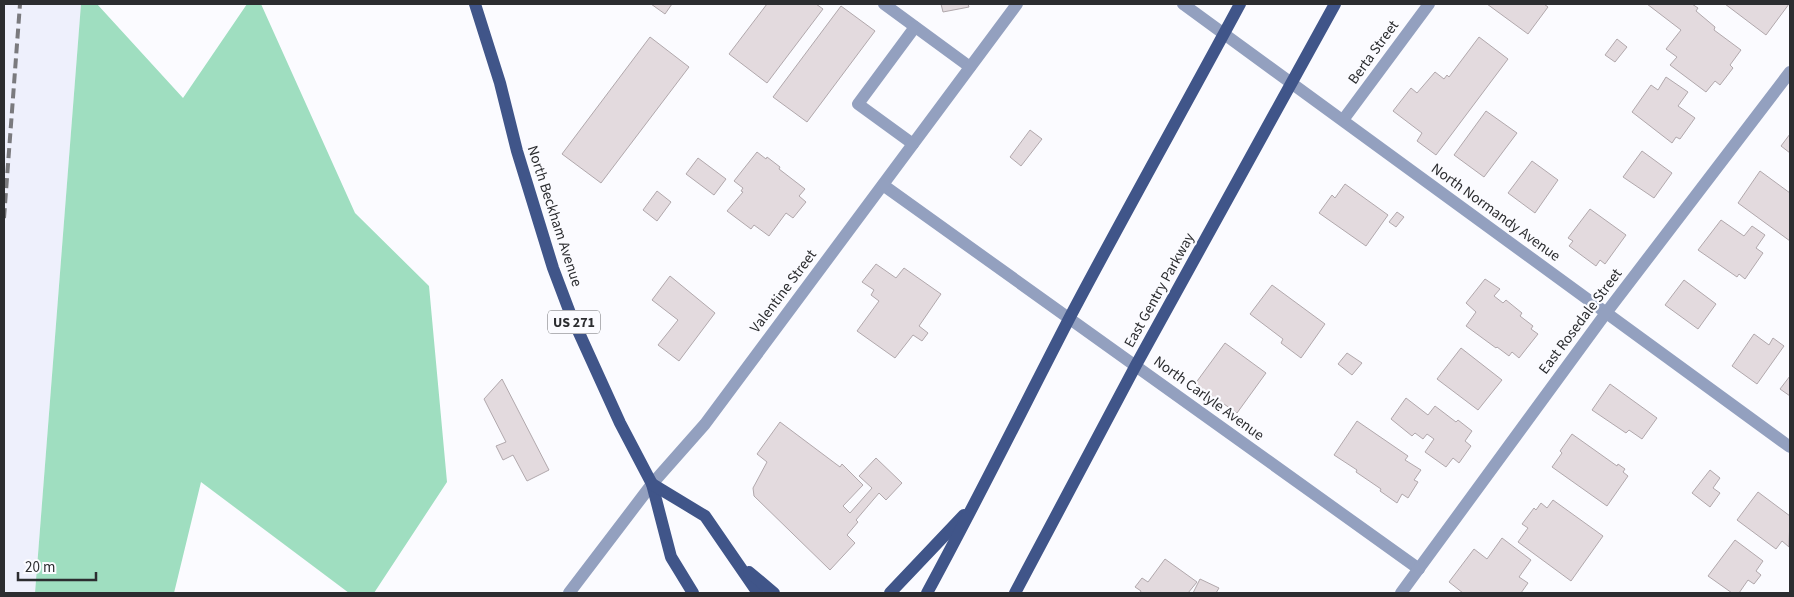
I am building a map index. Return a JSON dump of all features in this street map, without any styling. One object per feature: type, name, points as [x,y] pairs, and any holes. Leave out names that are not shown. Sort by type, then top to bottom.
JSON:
[{"type":"main road","name":"North Beckham Avenue","points":[[476,4],[500,83],[516,151],[539,226],[570,313],[620,422],[652,484],[671,557],[692,593]]},
{"type":"main road","points":[[927,593],[978,500],[1136,193],[1240,4]]},
{"type":"main road","name":"East Gentry Parkway","points":[[1017,591],[1136,365],[1335,4]]},
{"type":"main road","points":[[652,484],[705,516],[758,593]]},
{"type":"main road","points":[[890,593],[978,500]]},
{"type":"main road","points":[[735,561],[774,593]]},
{"type":"street","points":[[884,4],[970,67]]},
{"type":"street","name":"Valentine Street","points":[[569,593],[652,484],[705,424],[1018,4]]},
{"type":"street","name":"North Normandy Avenue","points":[[1183,4],[1790,447]]},
{"type":"street","name":"Berta Street","points":[[1343,120],[1429,4]]},
{"type":"street","points":[[913,144],[858,104],[915,26]]},
{"type":"street","name":"East Rosedale Street","points":[[1401,593],[1606,313],[1790,72]]},
{"type":"street","name":"North Carlyle Avenue","points":[[883,185],[1419,569]]},
{"type":"shaded area","points":[[4,4],[81,4],[35,593],[4,593]]},
{"type":"green space","points":[[81,4],[97,4],[183,98],[247,4],[261,4],[355,213],[429,286],[447,482],[374,593],[349,593],[201,482],[174,593],[35,593]]},
{"type":"building","points":[[651,4],[672,4],[665,14]]},
{"type":"building","points":[[767,4],[816,4],[823,9],[767,83],[729,54]]},
{"type":"building","points":[[941,4],[968,4],[969,7],[943,12]]},
{"type":"building","points":[[1487,4],[1544,4],[1548,7],[1528,34]]},
{"type":"building","points":[[1647,4],[1692,4],[1698,8],[1696,11],[1715,27],[1714,30],[1741,50],[1730,65],[1733,68],[1720,85],[1715,81],[1706,92],[1670,65],[1677,57],[1666,49],[1681,30]]},
{"type":"building","points":[[1725,4],[1789,4],[1766,35]]},
{"type":"building","points":[[841,6],[875,31],[807,122],[773,97]]},
{"type":"building","points":[[650,37],[689,67],[601,183],[562,154]]},
{"type":"building","points":[[1479,37],[1508,59],[1436,155],[1417,141],[1422,133],[1393,111],[1411,88],[1417,93],[1435,72],[1444,79],[1447,75],[1449,77]]},
{"type":"building","points":[[1617,39],[1627,47],[1615,62],[1605,55]]},
{"type":"building","points":[[1666,77],[1688,92],[1678,106],[1695,118],[1680,139],[1676,137],[1672,143],[1632,112],[1651,85],[1658,90]]},
{"type":"building","points":[[1486,111],[1517,133],[1484,177],[1454,155]]},
{"type":"building","points":[[1030,130],[1042,139],[1021,166],[1010,157]]},
{"type":"building","points":[[1790,134],[1790,153],[1781,146]]},
{"type":"building","points":[[1642,151],[1672,173],[1654,198],[1623,177]]},
{"type":"building","points":[[757,152],[780,167],[779,169],[805,189],[799,196],[806,202],[793,218],[786,213],[769,236],[754,225],[751,229],[727,211],[743,192],[741,191],[743,188],[734,181]]},
{"type":"building","points":[[698,158],[726,179],[714,195],[686,174]]},
{"type":"building","points":[[1532,161],[1558,180],[1535,213],[1508,193]]},
{"type":"building","points":[[1760,171],[1790,193],[1790,241],[1738,203]]},
{"type":"building","points":[[1345,184],[1388,215],[1366,246],[1319,213],[1332,195],[1335,198]]},
{"type":"building","points":[[657,191],[671,202],[657,221],[643,210]]},
{"type":"building","points":[[1590,209],[1626,235],[1605,264],[1600,260],[1596,266],[1569,246],[1573,241],[1568,238]]},
{"type":"building","points":[[1397,212],[1404,217],[1396,227],[1389,222]]},
{"type":"building","points":[[1721,220],[1744,236],[1752,226],[1765,235],[1756,248],[1763,253],[1745,279],[1739,274],[1737,277],[1698,250]]},
{"type":"building","points":[[876,264],[896,278],[904,268],[941,294],[919,326],[928,333],[922,341],[913,335],[895,358],[857,331],[879,301],[871,295],[874,290],[862,282]]},
{"type":"building","points":[[670,276],[715,313],[679,361],[658,345],[678,320],[652,300]]},
{"type":"building","points":[[1485,279],[1500,289],[1494,296],[1503,303],[1506,300],[1522,313],[1520,316],[1533,326],[1531,329],[1538,334],[1519,358],[1512,352],[1509,356],[1466,326],[1476,312],[1466,303]]},
{"type":"building","points":[[1684,280],[1716,304],[1698,329],[1665,305]]},
{"type":"building","points":[[1272,285],[1325,324],[1301,358],[1281,343],[1283,339],[1250,314]]},
{"type":"building","points":[[1754,334],[1769,345],[1773,338],[1784,346],[1757,384],[1732,366]]},
{"type":"building","points":[[1225,343],[1266,373],[1237,413],[1195,384]]},
{"type":"building","points":[[1461,348],[1502,380],[1478,410],[1437,379]]},
{"type":"building","points":[[1347,353],[1362,363],[1352,375],[1338,364]]},
{"type":"building","points":[[1790,376],[1790,396],[1780,389]]},
{"type":"building","points":[[502,379],[549,470],[527,481],[513,455],[503,460],[496,446],[506,442],[484,399]]},
{"type":"building","points":[[1610,384],[1657,418],[1642,439],[1629,430],[1626,433],[1592,410]]},
{"type":"building","points":[[1406,398],[1428,415],[1435,406],[1456,422],[1458,420],[1472,431],[1465,441],[1471,446],[1459,463],[1453,458],[1446,467],[1425,452],[1434,439],[1427,434],[1423,439],[1415,433],[1412,436],[1391,419]]},
{"type":"building","points":[[1357,421],[1408,456],[1405,460],[1421,470],[1414,480],[1418,482],[1408,498],[1402,494],[1397,503],[1380,491],[1381,489],[1356,472],[1357,470],[1334,455]]},
{"type":"building","points":[[780,422],[840,467],[842,464],[863,485],[843,506],[850,513],[872,488],[859,476],[876,458],[902,483],[886,500],[879,493],[856,520],[858,522],[847,535],[855,543],[830,570],[754,496],[753,488],[767,462],[757,454]]},
{"type":"building","points":[[1572,434],[1617,466],[1618,464],[1625,469],[1623,472],[1628,476],[1607,506],[1552,467]]},
{"type":"building","points":[[1710,470],[1720,478],[1713,488],[1720,493],[1710,507],[1692,493]]},
{"type":"building","points":[[1758,492],[1790,516],[1789,547],[1782,541],[1776,549],[1737,520]]},
{"type":"building","points":[[1553,500],[1603,536],[1571,581],[1518,542],[1528,528],[1522,524],[1534,508],[1536,510],[1541,503],[1547,508]]},
{"type":"building","points":[[1502,538],[1531,560],[1519,577],[1528,583],[1521,593],[1463,593],[1449,582],[1474,549],[1487,559]]},
{"type":"building","points":[[1735,540],[1763,561],[1756,571],[1761,575],[1754,584],[1748,580],[1739,593],[1732,593],[1708,576]]},
{"type":"building","points":[[1165,559],[1197,582],[1188,593],[1140,593],[1141,591],[1135,587],[1142,578],[1148,582]]},
{"type":"building","points":[[1200,579],[1219,588],[1216,593],[1193,593]]},
{"type":"railway","points":[[4,218],[20,4]]}]
